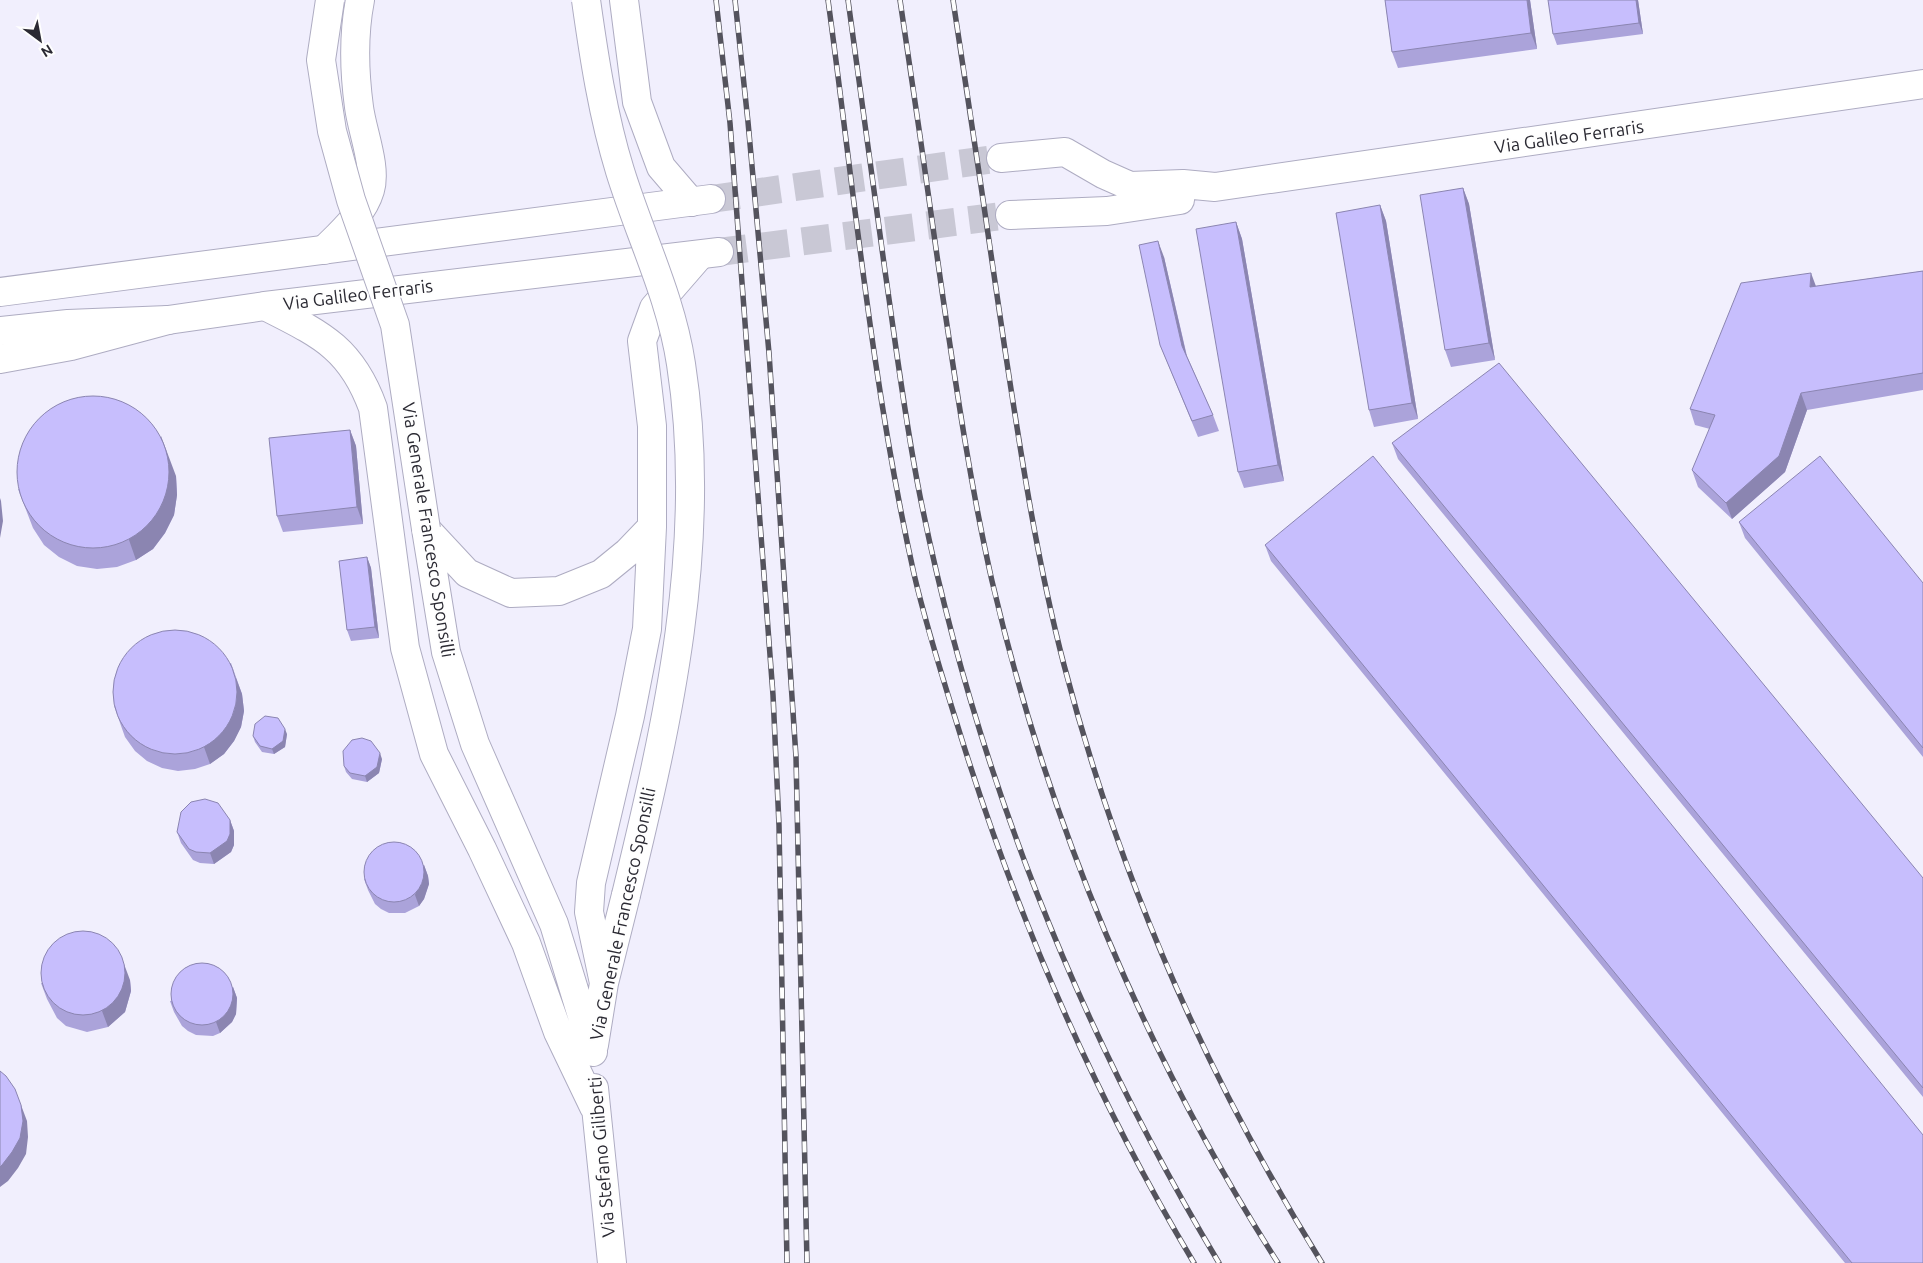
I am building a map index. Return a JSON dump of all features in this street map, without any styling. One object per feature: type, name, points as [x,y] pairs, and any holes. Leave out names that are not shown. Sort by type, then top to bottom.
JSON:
[{"type":"main road","name":"Via Generale Francesco Sponsilli","points":[[330,0],[321,60],[332,130],[351,200],[395,325],[446,652],[476,744],[554,924],[593,1052]]},
{"type":"main road","points":[[324,250],[351,224],[371,189],[371,162],[359,106],[353,43],[360,0]]},
{"type":"main road","name":"Via Generale Francesco Sponsilli","points":[[586,0],[601,95],[620,171],[666,296],[681,363],[688,428],[690,509],[684,610],[652,785],[604,982],[593,1052]]},
{"type":"main road","points":[[0,292],[701,201],[661,167],[637,102],[624,0]]},
{"type":"main road","name":"Via Galileo Ferraris","points":[[1001,158],[1064,152],[1110,178],[1130,186],[1183,184],[1215,187],[1923,84]]},
{"type":"main road","name":"Via Galileo Ferraris","points":[[1010,215],[1107,211],[1186,199],[1215,187]]},
{"type":"main road","name":"Via Galileo Ferraris","points":[[0,359],[71,346],[168,320],[265,306],[710,253],[654,308],[642,341],[652,426],[652,527]]},
{"type":"main road","points":[[265,306],[319,334],[345,357],[364,381],[374,408],[405,648],[434,754],[482,849],[526,943],[558,1032],[594,1107]]},
{"type":"main road","points":[[0,331],[68,324],[168,320]]},
{"type":"main road","points":[[426,529],[467,573],[510,593],[558,591],[601,574],[628,552],[652,527]]},
{"type":"main road","points":[[604,982],[589,912],[591,883],[630,716],[647,628],[652,527]]},
{"type":"main road","name":"Via Stefano Giliberti","points":[[593,1052],[594,1107],[612,1263]]},
{"type":"building","points":[[1385,0],[1527,0],[1531,33],[1392,52]]},
{"type":"building","points":[[1548,0],[1636,0],[1639,23],[1553,34]]},
{"type":"building","points":[[1463,188],[1489,343],[1445,350],[1420,195]]},
{"type":"building","points":[[1380,205],[1412,403],[1369,410],[1336,213]]},
{"type":"building","points":[[1236,222],[1278,465],[1238,472],[1196,229]]},
{"type":"building","points":[[1158,241],[1182,346],[1213,415],[1192,421],[1160,345],[1139,245]]},
{"type":"building","points":[[1923,271],[1923,373],[1801,393],[1779,456],[1726,503],[1692,470],[1715,415],[1690,409],[1741,283],[1811,273],[1810,287]]},
{"type":"building","points":[[1499,363],[1923,878],[1923,1088],[1392,443]]},
{"type":"building","points":[[93,396],[108,397],[122,401],[147,418],[164,443],[168,457],[168,487],[164,501],[147,526],[122,543],[108,547],[93,548],[78,547],[64,543],[39,526],[22,501],[18,487],[17,472],[18,457],[22,443],[39,418],[64,401],[78,397]]},
{"type":"building","points":[[350,430],[357,507],[277,516],[269,438]]},
{"type":"building","points":[[1373,456],[1923,1135],[1923,1263],[1852,1263],[1265,545]]},
{"type":"building","points":[[1820,456],[1923,583],[1923,748],[1739,522]]},
{"type":"building","points":[[367,557],[375,627],[347,630],[339,561]]},
{"type":"building","points":[[175,630],[199,634],[219,648],[233,668],[237,692],[233,716],[219,736],[199,750],[175,754],[151,750],[131,736],[117,716],[113,692],[117,668],[131,648],[151,634]]},
{"type":"building","points":[[265,716],[278,718],[285,729],[283,741],[272,749],[260,746],[253,736],[255,724]]},
{"type":"building","points":[[362,738],[371,741],[380,753],[377,767],[365,776],[350,773],[344,766],[343,751],[352,740]]},
{"type":"building","points":[[205,799],[218,803],[230,820],[230,834],[227,841],[210,853],[196,852],[189,849],[177,832],[181,812],[191,802]]},
{"type":"building","points":[[388,842],[400,842],[411,847],[419,855],[424,866],[422,884],[411,897],[400,902],[388,902],[377,897],[369,889],[364,878],[364,866],[369,855],[377,847]]},
{"type":"building","points":[[83,931],[106,938],[118,950],[125,973],[118,996],[106,1008],[83,1015],[60,1008],[48,996],[41,973],[48,950],[60,938]]},
{"type":"building","points":[[196,963],[208,963],[224,972],[231,982],[233,994],[231,1006],[224,1016],[208,1025],[196,1025],[185,1020],[176,1011],[171,1000],[171,988],[176,977],[185,968]]},
{"type":"building","points":[[0,1071],[15,1089],[21,1105],[23,1121],[20,1138],[0,1167]]},
{"type":"tunnel","points":[[711,199],[1001,158]]},
{"type":"tunnel","points":[[719,252],[1010,215]]},
{"type":"railway","points":[[716,0],[730,123],[773,695],[779,825],[787,1263]]},
{"type":"railway","points":[[735,0],[769,353],[796,757],[807,1263]]},
{"type":"railway","points":[[828,0],[865,288],[886,431],[914,574],[930,637],[984,808],[1035,942],[1063,1008],[1124,1138],[1194,1263]]},
{"type":"railway","points":[[848,0],[905,412],[920,496],[943,597],[970,697],[1001,795],[1036,892],[1076,988],[1120,1081],[1168,1173],[1219,1263]]},
{"type":"railway","points":[[900,0],[943,298],[977,511],[992,581],[1015,671],[1042,760],[1072,848],[1106,934],[1144,1019],[1185,1103],[1230,1184],[1278,1263]]},
{"type":"railway","points":[[953,0],[1030,508],[1054,626],[1086,744],[1139,898],[1170,974],[1204,1048],[1241,1121],[1280,1193],[1322,1263]]}]
